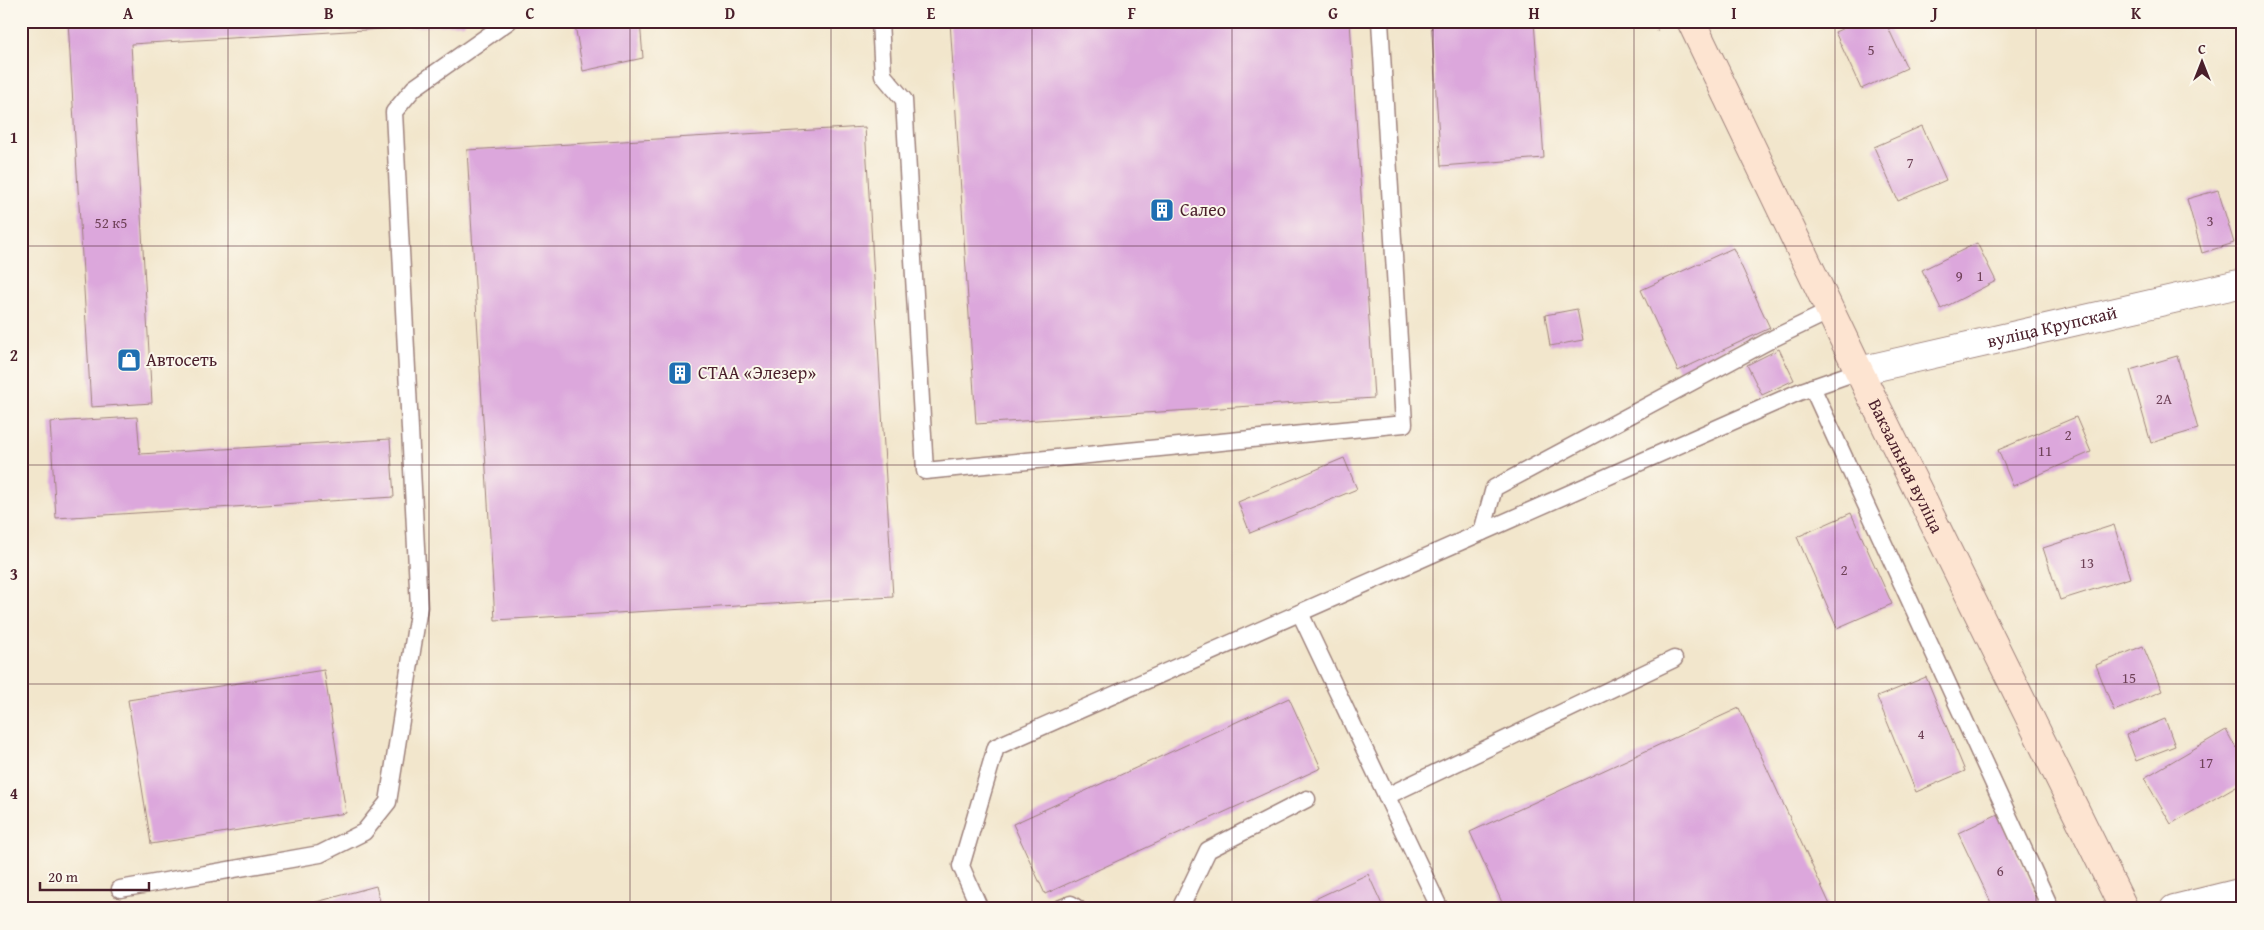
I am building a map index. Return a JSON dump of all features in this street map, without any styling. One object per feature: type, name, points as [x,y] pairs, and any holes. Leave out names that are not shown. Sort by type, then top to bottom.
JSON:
[{"type":"street","name":"Вакзальная вуліца","points":[[1691,21],[1859,371],[2124,909]]},
{"type":"street","name":"вуліца Крупскай","points":[[1859,371],[2243,283]]},
{"type":"street","points":[[2174,909],[2243,892]]},
{"type":"lane","points":[[120,889],[320,854],[364,832],[388,802],[419,607],[394,112],[414,88],[509,21]]},
{"type":"lane","points":[[880,21],[883,75],[904,100],[926,471],[1404,424],[1380,21]]},
{"type":"lane","points":[[1482,532],[1494,488],[1830,310]]},
{"type":"lane","points":[[980,909],[961,866],[996,748],[1812,387],[1859,371]]},
{"type":"lane","points":[[1812,387],[2051,909]]},
{"type":"lane","points":[[1300,613],[1440,909]]},
{"type":"lane","points":[[1387,796],[1674,659]]},
{"type":"lane","points":[[1180,909],[1208,850],[1307,799]]},
{"type":"lane","points":[[1059,909],[1071,904],[1078,909]]},
{"type":"building","points":[[68,21],[465,21],[465,24],[131,44],[152,403],[91,407]]},
{"type":"building","points":[[606,21],[640,21],[643,58],[583,71],[575,25]]},
{"type":"building","name":"Салео","points":[[950,21],[1350,21],[1374,398],[976,424]]},
{"type":"building","points":[[1431,21],[1534,21],[1544,158],[1441,166]]},
{"type":"building","points":[[1859,21],[1885,21],[1907,68],[1861,89],[1835,32]]},
{"type":"building","points":[[1922,126],[1946,180],[1898,201],[1874,147]]},
{"type":"building","name":"СТАА «Элезер»","points":[[865,127],[893,597],[495,620],[467,150]]},
{"type":"building","points":[[2218,190],[2234,243],[2202,253],[2187,199]]},
{"type":"building","points":[[1977,243],[1996,281],[1941,309],[1922,270]]},
{"type":"building","points":[[1733,248],[1770,328],[1678,371],[1641,290]]},
{"type":"building","points":[[1577,309],[1583,340],[1550,346],[1545,315]]},
{"type":"building","points":[[2243,339],[2243,357],[2242,357],[2238,340]]},
{"type":"building","points":[[1779,349],[1794,380],[1762,395],[1747,365]]},
{"type":"building","points":[[2177,356],[2198,429],[2151,443],[2130,370]]},
{"type":"building","points":[[137,417],[140,454],[390,439],[394,497],[56,518],[50,422]]},
{"type":"building","points":[[2076,417],[2091,452],[2013,486],[1998,450]]},
{"type":"building","points":[[1344,458],[1357,489],[1250,533],[1238,502]]},
{"type":"building","points":[[1851,513],[1892,604],[1837,628],[1797,537]]},
{"type":"building","points":[[2114,525],[2130,578],[2060,600],[2043,548]]},
{"type":"building","points":[[2143,646],[2162,691],[2114,711],[2096,665]]},
{"type":"building","points":[[324,670],[346,813],[151,844],[128,700]]},
{"type":"building","points":[[1926,677],[1965,771],[1916,792],[1877,697]]},
{"type":"building","points":[[1289,698],[1321,768],[1045,894],[1013,824]]},
{"type":"building","points":[[1739,708],[1832,909],[1505,909],[1470,832]]},
{"type":"building","points":[[2165,719],[2175,746],[2136,761],[2126,735]]},
{"type":"building","points":[[2226,730],[2236,748],[2243,744],[2243,782],[2171,824],[2144,778]]},
{"type":"building","points":[[1998,814],[2042,909],[1994,909],[1958,833]]},
{"type":"building","points":[[1368,874],[1384,909],[1294,909]]},
{"type":"building","points":[[376,886],[382,909],[294,909],[294,908]]},
{"type":"place","name":"Салео","points":[[1162,210]]},
{"type":"place","name":"Автосеть","points":[[129,360]]},
{"type":"place","name":"СТАА «Элезер»","points":[[680,373]]}]
